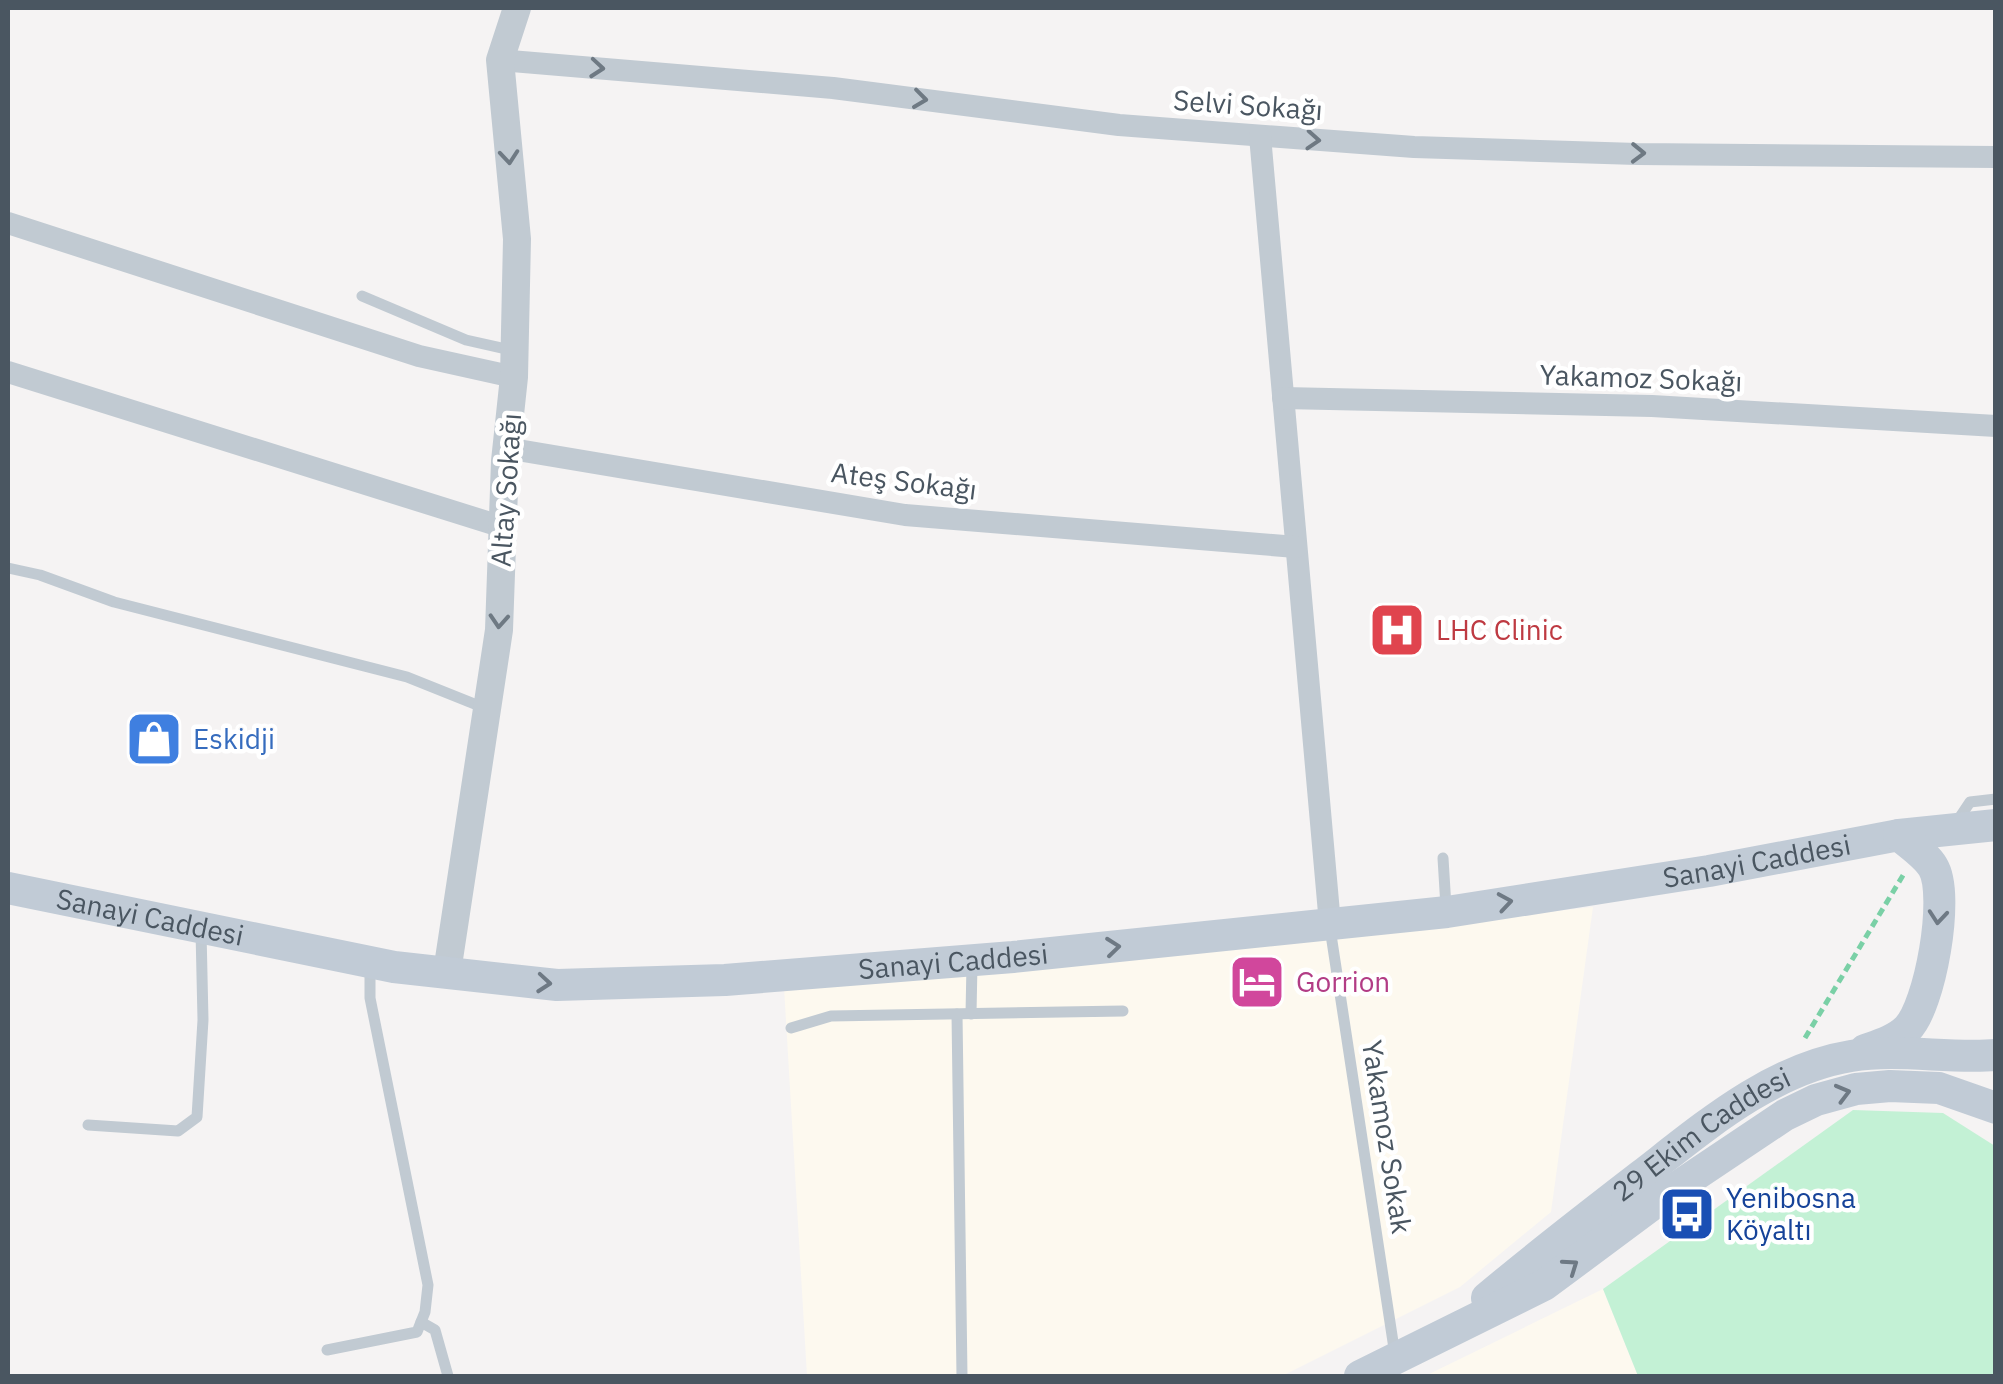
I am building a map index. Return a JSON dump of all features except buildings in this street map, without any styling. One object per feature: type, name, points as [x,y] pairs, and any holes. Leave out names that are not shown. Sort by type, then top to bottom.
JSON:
[{"type":"main road","name":"Sanayi Caddesi","points":[[8,888],[370,962],[557,985],[725,980],[972,960],[1446,912],[1899,835],[1980,829]]},
{"type":"main road","points":[[1852,1055],[1907,1029],[1924,1004],[1934,958],[1940,894],[1933,867],[1899,835]]},
{"type":"main road","name":"29 Ekim Caddesi","points":[[1454,1327],[1543,1251],[1683,1144],[1737,1105],[1792,1074],[1852,1055],[1996,1055]]},
{"type":"main road","name":"29 Ekim Caddesi","points":[[1360,1376],[1544,1285],[1661,1198],[1785,1114],[1816,1100],[1856,1089],[1906,1086],[1938,1088],[1996,1108]]},
{"type":"street","name":"Altay Sokağı","points":[[448,972],[498,630],[514,364],[517,239],[500,60],[517,8]]},
{"type":"street","name":"Selvi Sokağı","points":[[500,60],[833,88],[1119,125],[1414,147],[1637,154],[1996,156]]},
{"type":"street","points":[[1260,136],[1330,924]]},
{"type":"street","points":[[8,224],[419,356],[514,364]]},
{"type":"street","points":[[8,372],[502,527]]},
{"type":"street","name":"Yakamoz Sokağı","points":[[1283,398],[1652,406],[1996,426]]},
{"type":"street","name":"Ateş Sokağı","points":[[506,448],[905,515],[1296,547]]},
{"type":"lane","points":[[362,296],[514,364]]},
{"type":"lane","points":[[8,568],[40,575],[114,602],[407,678],[488,710]]},
{"type":"lane","points":[[1980,829],[1960,813],[1970,802],[1996,799]]},
{"type":"lane","points":[[1443,858],[1446,912]]},
{"type":"lane","name":"Yakamoz Sokak","points":[[1330,924],[1396,1358]]},
{"type":"lane","points":[[88,1125],[178,1132],[196,1117],[203,1020],[201,929]]},
{"type":"lane","points":[[971,1014],[972,960]]},
{"type":"lane","points":[[327,1350],[417,1332],[428,1285],[370,998],[370,962]]},
{"type":"lane","points":[[791,1028],[832,1016],[1123,1011]]},
{"type":"lane","points":[[957,1014],[962,1376]]},
{"type":"lane","points":[[421,1322],[435,1330],[448,1376]]},
{"type":"path","points":[[1792,1074],[1802,1042],[1907,869]]},
{"type":"shaded area","points":[[1593,907],[1551,1212],[1460,1287],[1282,1376],[807,1376],[784,987]]},
{"type":"shaded area","points":[[1603,1289],[1638,1376],[1425,1376]]},
{"type":"green space","points":[[1853,1110],[1943,1113],[1995,1146],[1995,1376],[1638,1376],[1603,1289]]},
{"type":"place","name":"LHC Clinic","points":[[1397,630]]},
{"type":"place","name":"Eskidji","points":[[154,739]]},
{"type":"place","name":"Gorrion","points":[[1257,982]]},
{"type":"place","name":"Yenibosna Köyaltı","points":[[1687,1214]]}]
